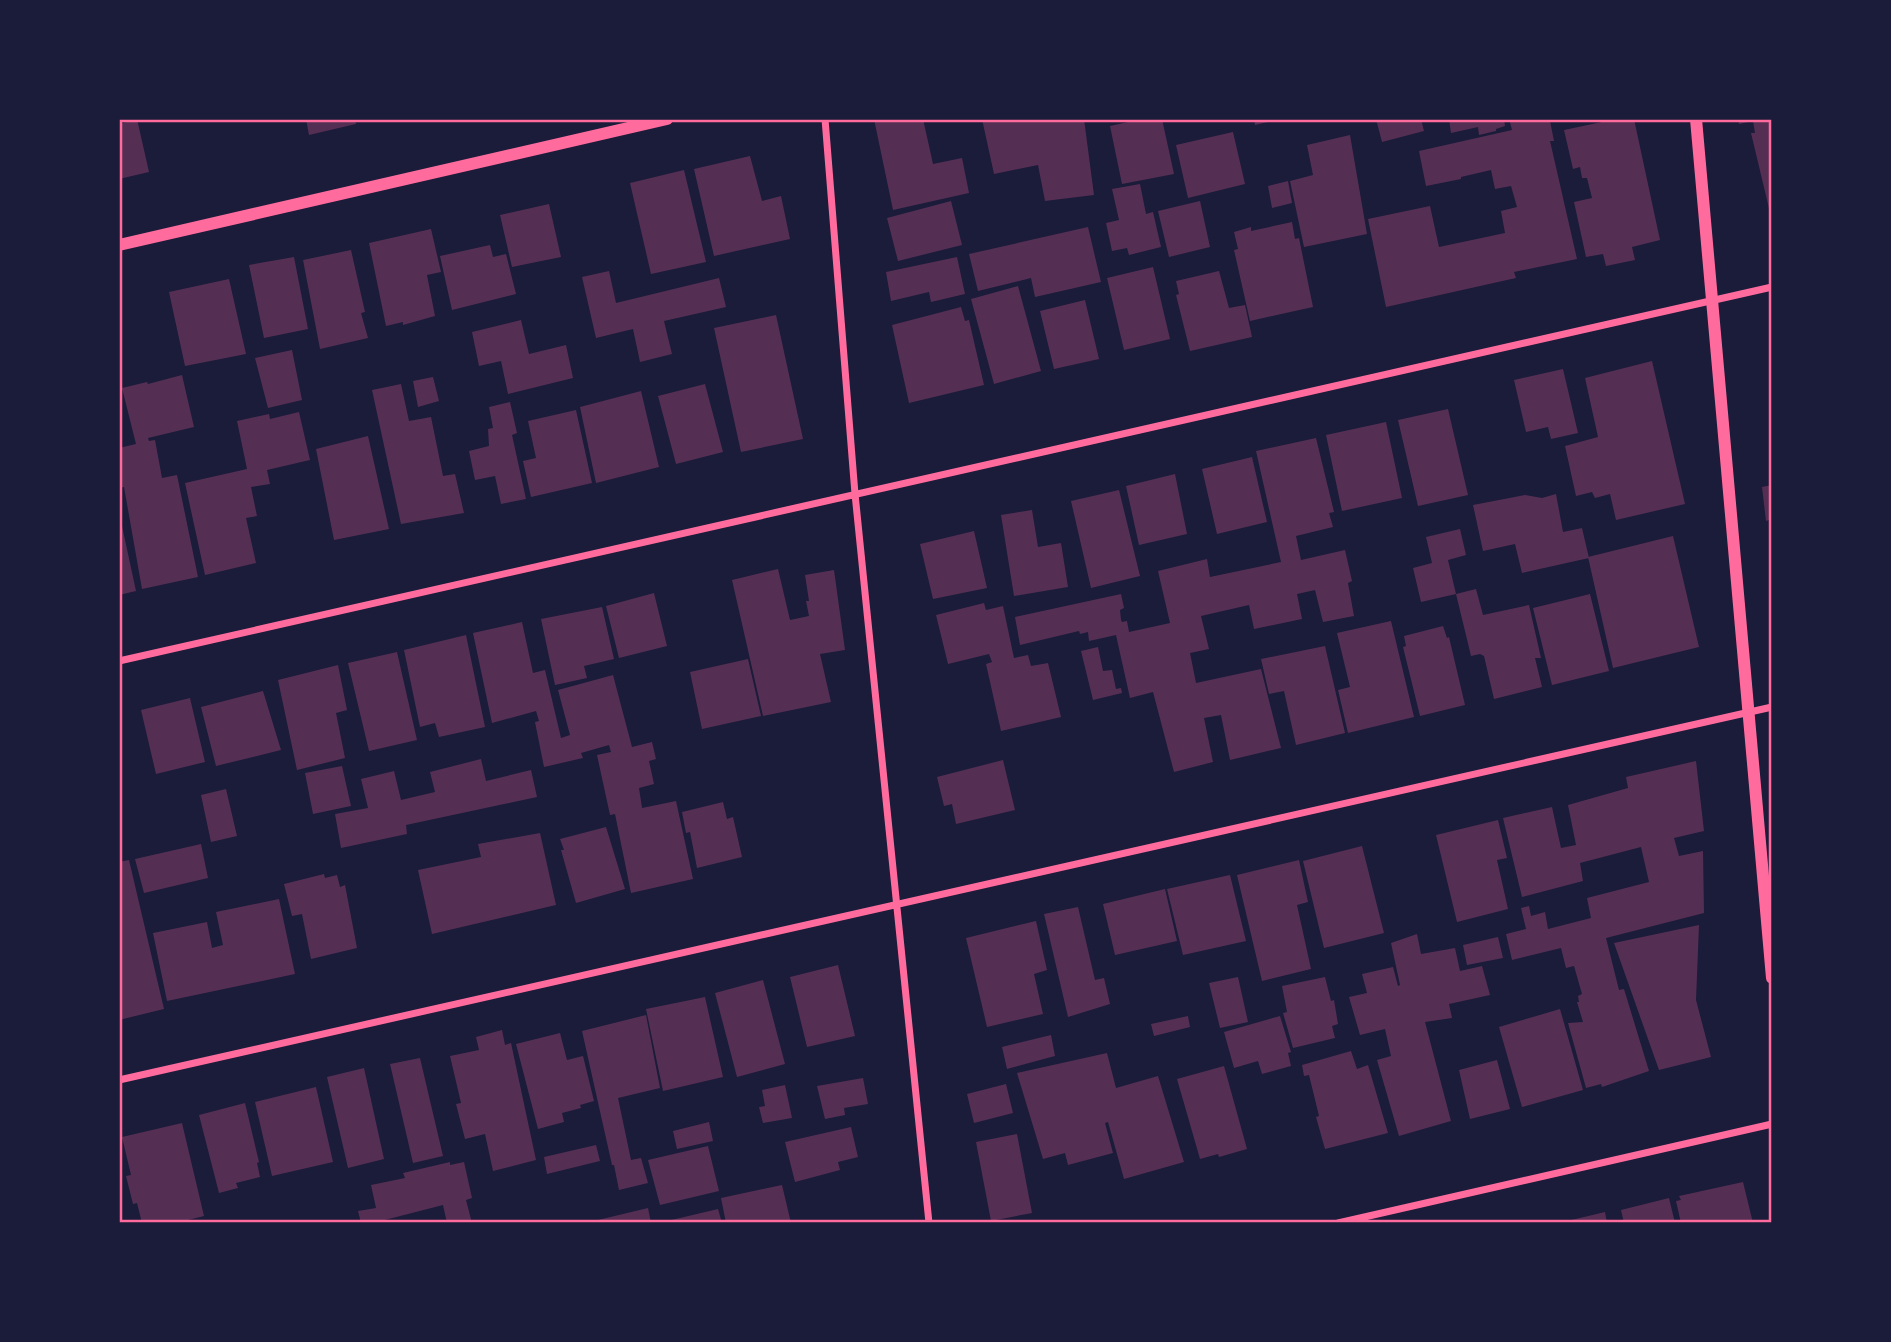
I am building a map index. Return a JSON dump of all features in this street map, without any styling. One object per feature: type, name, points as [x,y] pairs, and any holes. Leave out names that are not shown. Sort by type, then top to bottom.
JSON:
[{"type":"street","points":[[119,245],[667,119]]},
{"type":"street","points":[[825,119],[855,494],[929,1223]]},
{"type":"street","points":[[1696,119],[1772,978]]},
{"type":"street","points":[[119,661],[1772,287]]},
{"type":"street","points":[[119,1080],[1772,707]]},
{"type":"street","points":[[1338,1223],[1772,1124]]},
{"type":"building","points":[[137,119],[149,172],[119,179],[119,124]]},
{"type":"building","points":[[306,119],[355,119],[356,124],[309,135]]},
{"type":"building","points":[[874,119],[923,119],[933,164],[962,158],[969,193],[893,210]]},
{"type":"building","points":[[982,119],[1084,119],[1094,195],[1045,201],[1038,165],[994,174]]},
{"type":"building","points":[[1142,119],[1162,119],[1174,174],[1122,184],[1110,126]]},
{"type":"building","points":[[1254,119],[1276,119],[1276,120],[1255,125]]},
{"type":"building","points":[[1376,119],[1421,119],[1424,131],[1382,142]]},
{"type":"building","points":[[1449,119],[1504,119],[1505,126],[1479,135],[1478,127],[1451,133]]},
{"type":"building","points":[[1509,119],[1555,119],[1550,121],[1554,141],[1550,141],[1577,259],[1514,272],[1516,278],[1386,307],[1368,219],[1430,206],[1439,247],[1505,233],[1501,211],[1517,207],[1511,186],[1495,189],[1491,170],[1426,186],[1419,151],[1512,130]]},
{"type":"building","points":[[1616,119],[1634,119],[1660,240],[1632,247],[1635,260],[1606,266],[1603,254],[1586,257],[1574,202],[1592,198],[1587,178],[1582,178],[1580,167],[1573,169],[1564,130]]},
{"type":"building","points":[[1738,119],[1772,119],[1772,221],[1751,133],[1755,133],[1753,121],[1739,124]]},
{"type":"building","points":[[1233,132],[1245,184],[1188,198],[1176,145]]},
{"type":"building","points":[[1350,135],[1367,234],[1304,247],[1290,181],[1313,175],[1307,145]]},
{"type":"building","points":[[750,156],[762,201],[781,196],[790,239],[714,256],[694,169]]},
{"type":"building","points":[[684,170],[706,262],[651,274],[630,183]]},
{"type":"building","points":[[1288,181],[1292,203],[1272,208],[1268,186]]},
{"type":"building","points":[[1140,184],[1146,214],[1153,212],[1161,247],[1129,255],[1127,248],[1112,251],[1106,223],[1119,220],[1112,189]]},
{"type":"building","points":[[951,201],[962,245],[898,261],[887,218]]},
{"type":"building","points":[[1200,201],[1210,247],[1169,257],[1158,211]]},
{"type":"building","points":[[549,204],[561,257],[512,267],[500,215]]},
{"type":"building","points":[[1292,222],[1295,239],[1299,238],[1313,307],[1250,321],[1234,250],[1238,249],[1234,232]]},
{"type":"building","points":[[1088,227],[1101,282],[1035,297],[1031,278],[978,291],[969,254]]},
{"type":"building","points":[[431,229],[441,272],[427,275],[435,316],[403,325],[403,322],[386,326],[369,243]]},
{"type":"building","points":[[490,245],[493,257],[506,254],[516,294],[452,310],[440,256]]},
{"type":"building","points":[[351,250],[365,312],[361,313],[368,338],[320,349],[303,260]]},
{"type":"building","points":[[294,257],[308,329],[264,338],[249,265]]},
{"type":"building","points":[[957,257],[965,294],[931,302],[929,292],[891,301],[886,272]]},
{"type":"building","points":[[1153,267],[1170,339],[1124,350],[1107,278]]},
{"type":"building","points":[[609,271],[616,303],[719,278],[726,307],[664,321],[672,354],[640,362],[633,329],[596,338],[582,277]]},
{"type":"building","points":[[1219,271],[1229,308],[1245,305],[1252,337],[1190,351],[1176,295],[1179,294],[1176,281]]},
{"type":"building","points":[[229,279],[246,354],[185,366],[169,292]]},
{"type":"building","points":[[1018,286],[1041,371],[994,384],[971,299]]},
{"type":"building","points":[[1085,300],[1099,359],[1054,369],[1040,311]]},
{"type":"building","points":[[961,307],[965,321],[969,320],[984,385],[909,403],[892,325]]},
{"type":"building","points":[[776,315],[803,439],[741,452],[714,328]]},
{"type":"building","points":[[521,320],[529,354],[566,345],[573,378],[508,394],[501,361],[479,366],[472,332]]},
{"type":"building","points":[[292,350],[302,400],[268,408],[255,358]]},
{"type":"building","points":[[1652,361],[1685,504],[1616,520],[1610,494],[1595,498],[1592,492],[1576,496],[1565,446],[1598,437],[1585,378]]},
{"type":"building","points":[[1563,369],[1578,433],[1551,439],[1548,427],[1526,432],[1514,380]]},
{"type":"building","points":[[182,375],[194,427],[148,438],[149,441],[155,440],[162,478],[177,475],[198,577],[142,589],[124,487],[119,488],[119,448],[136,444],[122,388]]},
{"type":"building","points":[[433,377],[439,401],[418,407],[413,381]]},
{"type":"building","points":[[401,384],[409,421],[431,417],[443,476],[455,474],[464,513],[401,524],[372,390]]},
{"type":"building","points":[[705,384],[723,452],[676,464],[658,396]]},
{"type":"building","points":[[641,391],[659,467],[596,483],[580,407]]},
{"type":"building","points":[[510,402],[517,433],[512,435],[526,499],[501,504],[495,476],[475,480],[469,451],[489,446],[488,429],[493,428],[489,407]]},
{"type":"building","points":[[1448,409],[1468,495],[1418,506],[1398,420]]},
{"type":"building","points":[[576,410],[592,483],[531,497],[523,461],[536,458],[528,421]]},
{"type":"building","points":[[299,412],[310,460],[267,470],[270,484],[251,487],[257,516],[246,518],[256,563],[205,575],[185,483],[247,469],[237,421],[269,414],[270,419]]},
{"type":"building","points":[[1386,422],[1402,498],[1342,511],[1326,435]]},
{"type":"building","points":[[368,436],[389,529],[334,540],[316,449]]},
{"type":"building","points":[[1316,438],[1334,512],[1329,513],[1333,527],[1296,536],[1301,560],[1345,550],[1352,581],[1348,583],[1354,616],[1323,622],[1315,590],[1297,594],[1302,619],[1254,629],[1249,605],[1201,616],[1209,649],[1190,653],[1196,683],[1261,669],[1281,748],[1230,760],[1221,715],[1204,718],[1213,762],[1174,772],[1153,692],[1130,698],[1116,635],[1089,641],[1088,632],[1080,634],[1079,631],[1020,645],[1015,617],[1121,594],[1124,608],[1120,610],[1121,620],[1127,621],[1129,632],[1170,623],[1158,571],[1207,559],[1210,577],[1281,562],[1256,451]]},
{"type":"building","points":[[1252,457],[1267,522],[1217,534],[1202,469]]},
{"type":"building","points":[[1175,474],[1187,534],[1139,545],[1126,486]]},
{"type":"building","points":[[1772,485],[1772,519],[1766,521],[1762,487]]},
{"type":"building","points":[[1119,490],[1140,576],[1091,588],[1071,501]]},
{"type":"building","points":[[1556,494],[1563,532],[1582,528],[1589,558],[1522,573],[1515,544],[1483,551],[1473,505],[1525,495],[1542,498]]},
{"type":"building","points":[[1032,510],[1038,547],[1061,543],[1068,587],[1014,596],[1001,515]]},
{"type":"building","points":[[119,512],[136,591],[119,595]]},
{"type":"building","points":[[1460,529],[1466,555],[1448,560],[1456,594],[1421,602],[1413,568],[1432,563],[1426,537]]},
{"type":"building","points":[[974,531],[987,588],[933,599],[920,544]]},
{"type":"building","points":[[1673,536],[1699,647],[1613,668],[1588,557]]},
{"type":"building","points":[[778,569],[790,620],[809,616],[805,575],[834,570],[845,650],[820,654],[831,702],[763,716],[732,580]]},
{"type":"building","points":[[1476,589],[1483,615],[1529,605],[1541,658],[1535,658],[1542,687],[1494,699],[1484,656],[1471,656],[1456,594]]},
{"type":"building","points":[[654,593],[667,646],[619,658],[606,606]]},
{"type":"building","points":[[1590,594],[1609,671],[1552,685],[1533,608]]},
{"type":"building","points":[[984,603],[986,610],[1003,606],[1014,658],[1028,655],[1031,666],[1048,663],[1061,717],[1001,731],[986,664],[992,662],[989,654],[948,664],[936,615]]},
{"type":"building","points":[[602,607],[614,659],[584,666],[587,678],[555,685],[541,619]]},
{"type":"building","points":[[1391,621],[1414,717],[1348,733],[1338,690],[1350,687],[1337,633]]},
{"type":"building","points":[[522,622],[533,673],[545,670],[561,738],[570,735],[558,690],[613,675],[632,747],[652,742],[656,759],[649,761],[654,784],[639,788],[642,808],[676,801],[693,879],[631,893],[615,814],[610,815],[597,755],[611,752],[609,745],[581,753],[583,758],[544,767],[535,722],[539,721],[536,711],[492,723],[473,633]]},
{"type":"building","points":[[1443,626],[1447,638],[1449,637],[1465,705],[1420,716],[1403,647],[1406,646],[1404,636]]},
{"type":"building","points":[[466,635],[485,727],[439,737],[435,723],[420,727],[404,650]]},
{"type":"building","points":[[1325,646],[1345,733],[1296,745],[1284,691],[1269,694],[1261,659]]},
{"type":"building","points":[[1098,647],[1103,671],[1112,670],[1116,689],[1121,688],[1122,693],[1093,700],[1081,651]]},
{"type":"building","points":[[397,652],[417,740],[369,751],[348,663]]},
{"type":"building","points":[[748,659],[761,716],[702,729],[690,672]]},
{"type":"building","points":[[338,665],[347,710],[336,713],[345,758],[297,770],[278,680]]},
{"type":"building","points":[[263,691],[281,750],[216,766],[201,707]]},
{"type":"building","points":[[190,698],[205,762],[156,774],[141,710]]},
{"type":"building","points":[[481,759],[486,781],[531,770],[537,797],[406,825],[407,834],[341,848],[335,814],[368,808],[361,779],[394,771],[401,800],[435,792],[430,772]]},
{"type":"building","points":[[1003,760],[1015,810],[956,824],[952,804],[944,806],[937,777]]},
{"type":"building","points":[[1696,761],[1704,831],[1674,838],[1679,856],[1703,851],[1704,913],[1606,938],[1619,990],[1624,989],[1649,1071],[1602,1087],[1601,1084],[1586,1088],[1568,1023],[1583,1022],[1577,1002],[1578,996],[1582,994],[1574,966],[1566,968],[1561,948],[1512,960],[1506,934],[1526,929],[1521,908],[1529,906],[1531,916],[1545,912],[1548,929],[1591,918],[1587,898],[1649,882],[1641,847],[1580,863],[1583,881],[1522,897],[1503,818],[1552,807],[1561,848],[1576,845],[1568,805],[1628,788],[1626,777]]},
{"type":"building","points":[[342,766],[351,806],[313,814],[305,773]]},
{"type":"building","points":[[226,789],[237,836],[211,842],[201,795]]},
{"type":"building","points":[[723,802],[727,819],[733,817],[742,857],[697,868],[690,832],[686,833],[682,812]]},
{"type":"building","points":[[1498,820],[1507,858],[1497,860],[1508,909],[1457,922],[1436,835]]},
{"type":"building","points":[[606,827],[625,889],[576,903],[560,839]]},
{"type":"building","points":[[540,833],[556,905],[432,934],[418,870],[481,857],[478,844]]},
{"type":"building","points":[[201,844],[208,878],[144,893],[135,859]]},
{"type":"building","points":[[1362,846],[1384,933],[1324,948],[1303,861]]},
{"type":"building","points":[[129,860],[164,1009],[119,1020],[119,862]]},
{"type":"building","points":[[1299,860],[1308,902],[1297,905],[1311,969],[1262,981],[1237,875]]},
{"type":"building","points":[[324,874],[325,878],[337,875],[340,887],[345,885],[357,948],[311,959],[302,914],[292,916],[284,884]]},
{"type":"building","points":[[1230,875],[1246,941],[1183,955],[1167,889]]},
{"type":"building","points":[[1165,889],[1177,941],[1115,955],[1103,904]]},
{"type":"building","points":[[279,899],[295,974],[167,1001],[153,933],[207,922],[212,948],[223,945],[216,912]]},
{"type":"building","points":[[1078,907],[1095,980],[1104,978],[1110,1004],[1068,1017],[1044,914]]},
{"type":"building","points":[[1036,921],[1047,970],[1034,974],[1043,1014],[987,1027],[966,938]]},
{"type":"building","points":[[1699,925],[1696,1000],[1711,1057],[1659,1070],[1614,943]]},
{"type":"building","points":[[1417,934],[1421,954],[1455,948],[1460,971],[1482,966],[1490,995],[1449,1004],[1452,1018],[1425,1022],[1451,1121],[1399,1136],[1377,1060],[1391,1056],[1385,1029],[1360,1035],[1349,997],[1367,993],[1362,974],[1393,967],[1398,986],[1400,985],[1391,943]]},
{"type":"building","points":[[1498,937],[1503,958],[1467,965],[1463,945]]},
{"type":"building","points":[[838,965],[855,1036],[807,1047],[790,977]]},
{"type":"building","points":[[1238,977],[1248,1022],[1220,1028],[1209,983]]},
{"type":"building","points":[[1325,977],[1331,1001],[1334,1000],[1338,1024],[1332,1026],[1335,1038],[1293,1048],[1283,1013],[1287,1012],[1282,986]]},
{"type":"building","points":[[763,980],[785,1064],[737,1077],[715,993]]},
{"type":"building","points":[[705,997],[723,1077],[663,1091],[646,1009]]},
{"type":"building","points":[[1560,1009],[1583,1090],[1522,1107],[1499,1027]]},
{"type":"building","points":[[646,1015],[660,1088],[618,1098],[631,1160],[641,1158],[648,1183],[619,1190],[582,1031]]},
{"type":"building","points":[[1188,1016],[1190,1027],[1154,1036],[1151,1024]]},
{"type":"building","points":[[1280,1016],[1291,1052],[1288,1053],[1291,1066],[1262,1074],[1258,1061],[1234,1068],[1224,1032]]},
{"type":"building","points":[[502,1030],[505,1045],[511,1043],[536,1160],[493,1171],[485,1134],[465,1139],[456,1104],[461,1103],[450,1056],[479,1050],[476,1037]]},
{"type":"building","points":[[560,1033],[567,1060],[583,1056],[594,1101],[562,1113],[564,1122],[538,1129],[516,1044]]},
{"type":"building","points":[[1051,1035],[1055,1056],[1007,1069],[1002,1047]]},
{"type":"building","points":[[1351,1051],[1357,1069],[1368,1065],[1388,1133],[1325,1149],[1309,1075],[1304,1076],[1302,1065]]},
{"type":"building","points":[[1107,1053],[1116,1088],[1158,1076],[1184,1162],[1124,1179],[1108,1122],[1105,1123],[1113,1153],[1068,1165],[1065,1153],[1043,1159],[1017,1073]]},
{"type":"building","points":[[420,1058],[443,1156],[413,1163],[390,1064]]},
{"type":"building","points":[[1497,1060],[1510,1109],[1470,1119],[1459,1070]]},
{"type":"building","points":[[1224,1066],[1247,1149],[1200,1159],[1177,1079]]},
{"type":"building","points":[[364,1068],[384,1159],[348,1168],[327,1077]]},
{"type":"building","points":[[863,1078],[868,1104],[844,1108],[845,1115],[825,1119],[817,1086]]},
{"type":"building","points":[[1006,1084],[1013,1113],[974,1123],[967,1094]]},
{"type":"building","points":[[785,1085],[792,1118],[763,1123],[759,1107],[765,1106],[762,1090]]},
{"type":"building","points":[[316,1087],[333,1162],[272,1176],[255,1102]]},
{"type":"building","points":[[245,1103],[260,1177],[236,1183],[238,1188],[219,1193],[199,1115]]},
{"type":"building","points":[[709,1122],[713,1141],[677,1149],[673,1131]]},
{"type":"building","points":[[182,1123],[204,1216],[176,1223],[142,1223],[137,1203],[133,1204],[126,1176],[131,1175],[122,1137]]},
{"type":"building","points":[[851,1127],[858,1157],[838,1162],[840,1170],[795,1182],[785,1142]]},
{"type":"building","points":[[1017,1134],[1032,1213],[991,1221],[976,1142]]},
{"type":"building","points":[[596,1145],[600,1161],[547,1174],[544,1157]]},
{"type":"building","points":[[708,1146],[719,1191],[660,1205],[648,1160]]},
{"type":"building","points":[[450,1162],[450,1165],[464,1162],[472,1198],[466,1200],[472,1223],[447,1223],[443,1205],[373,1223],[361,1223],[358,1211],[376,1208],[371,1185],[405,1178],[403,1173]]},
{"type":"building","points":[[1743,1182],[1753,1223],[1681,1223],[1676,1201],[1681,1200],[1679,1196]]},
{"type":"building","points":[[782,1185],[791,1223],[726,1223],[721,1198]]},
{"type":"building","points":[[1669,1198],[1675,1223],[1624,1223],[1621,1210]]},
{"type":"building","points":[[648,1208],[651,1223],[598,1223],[598,1220]]},
{"type":"building","points":[[718,1209],[722,1223],[663,1223],[663,1222]]},
{"type":"building","points":[[1605,1212],[1607,1223],[1563,1223],[1563,1222]]}]
